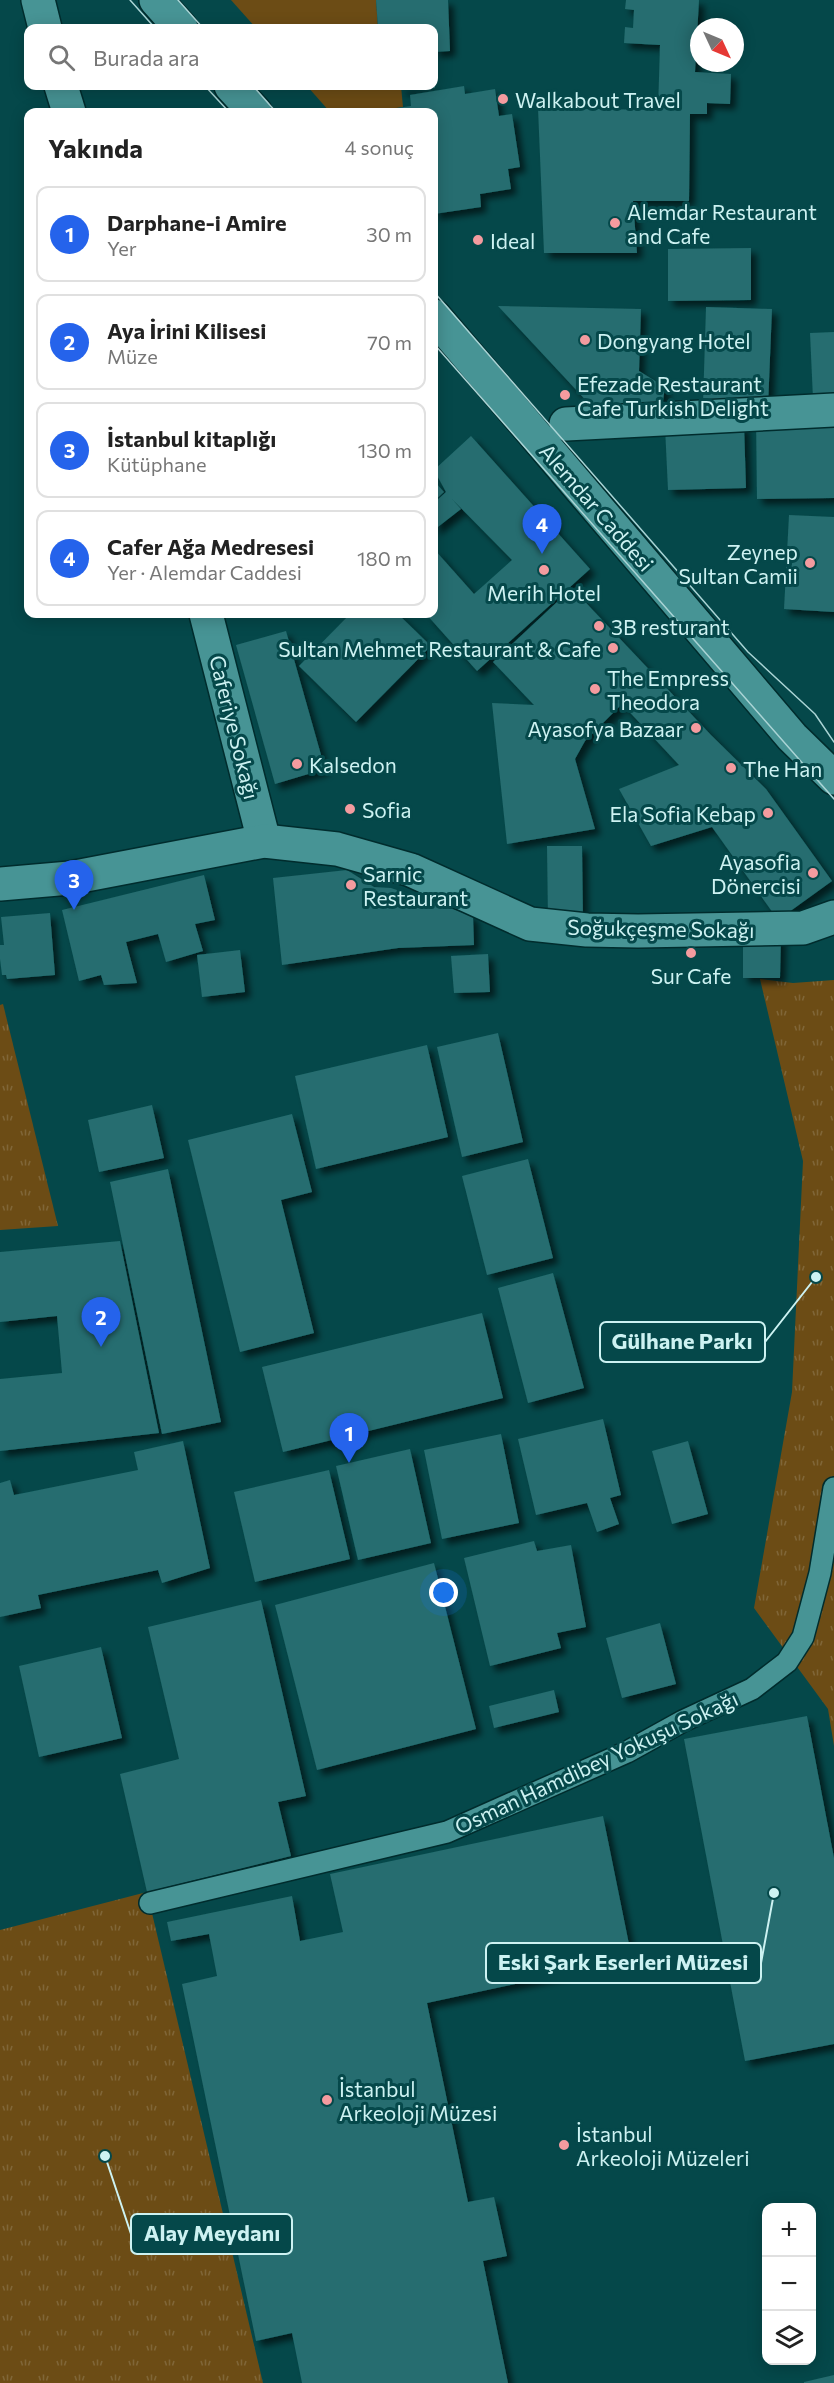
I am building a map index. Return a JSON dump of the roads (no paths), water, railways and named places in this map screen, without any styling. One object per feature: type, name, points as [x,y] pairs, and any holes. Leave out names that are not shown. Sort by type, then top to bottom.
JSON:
[{"type":"street","points":[[38,0],[44,24]]},
{"type":"street","points":[[156,0],[177,24]]},
{"type":"street","points":[[62,90],[68,108]]},
{"type":"street","points":[[235,90],[251,108]]},
{"type":"street","name":"Alemdar Caddesi","points":[[438,321],[792,737],[834,778]]},
{"type":"street","points":[[566,424],[834,410]]},
{"type":"street","name":"Caferiye Sokağı","points":[[207,618],[264,841]]},
{"type":"street","name":"Soğukçeşme Sokağı","points":[[0,884],[70,878],[264,841],[337,849],[411,870],[530,924],[586,930],[803,928],[834,917]]},
{"type":"lane","name":"Osman Hamdibey Yokuşu Sokağı","points":[[150,1903],[447,1832],[627,1752],[752,1689],[787,1662],[802,1637],[820,1573],[834,1488]]},
{"type":"tram line","points":[[130,0],[151,24]]},
{"type":"tram line","points":[[178,0],[199,24]]},
{"type":"tram line","points":[[209,90],[225,108]]},
{"type":"tram line","points":[[257,90],[272,108]]},
{"type":"tram line","points":[[438,297],[748,652],[815,714],[834,742]]},
{"type":"tram line","points":[[438,349],[834,799]]},
{"type":"place","name":"Walkabout Travel","points":[[503,99]]},
{"type":"place","name":"Alemdar Restaurant and Cafe","points":[[615,223]]},
{"type":"place","name":"Ideal","points":[[478,240]]},
{"type":"place","name":"Dongyang Hotel","points":[[585,340]]},
{"type":"place","name":"Efezade Restaurant Cafe Turkish Delight","points":[[565,395]]},
{"type":"place","name":"Cafer Ağa Medresesi","points":[[542,554]]},
{"type":"place","name":"Zeynep Sultan Camii","points":[[810,563]]},
{"type":"place","name":"Merih Hotel","points":[[544,570]]},
{"type":"place","name":"3B resturant","points":[[599,626]]},
{"type":"place","name":"Sultan Mehmet Restaurant & Cafe","points":[[613,648]]},
{"type":"place","name":"The Empress Theodora","points":[[595,689]]},
{"type":"place","name":"Ayasofya Bazaar","points":[[696,728]]},
{"type":"place","name":"Kalsedon","points":[[297,764]]},
{"type":"place","name":"The Han","points":[[731,768]]},
{"type":"place","name":"Sofia","points":[[350,809]]},
{"type":"place","name":"Ela Sofia Kebap","points":[[768,813]]},
{"type":"place","name":"Ayasofia Dönercisi","points":[[813,873]]},
{"type":"place","name":"Sarnic Restaurant","points":[[351,885]]},
{"type":"place","name":"İstanbul kitaplığı","points":[[74,910]]},
{"type":"place","name":"Sur Cafe","points":[[691,953]]},
{"type":"place","name":"Gülhane Parkı","points":[[816,1277]]},
{"type":"place","name":"Aya İrini Kilisesi","points":[[101,1347]]},
{"type":"place","name":"Darphane-i Amire","points":[[349,1463]]},
{"type":"place","name":"Eski Şark Eserleri Müzesi","points":[[774,1893]]},
{"type":"place","name":"İstanbul Arkeoloji Müzesi","points":[[327,2100]]},
{"type":"place","name":"İstanbul Arkeoloji Müzeleri","points":[[564,2145]]},
{"type":"place","name":"Alay Meydanı","points":[[105,2156]]}]
